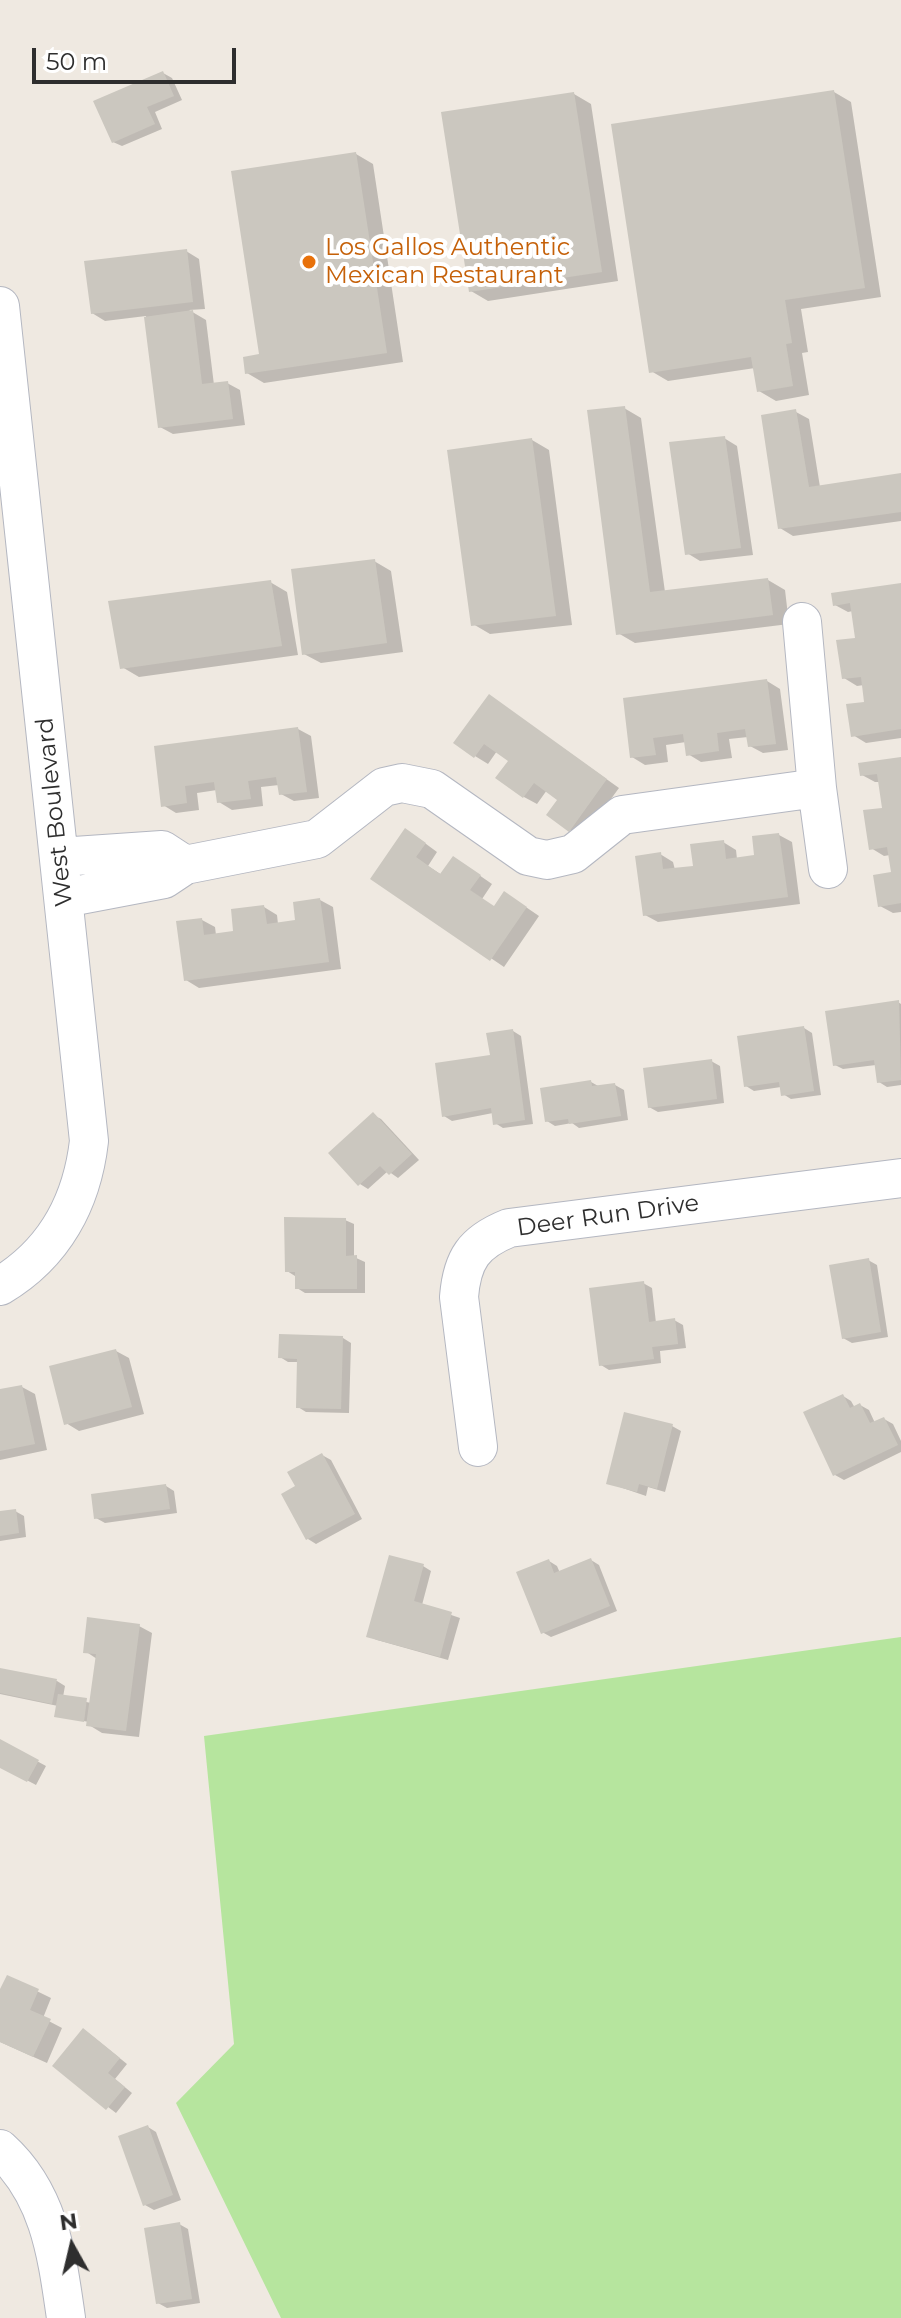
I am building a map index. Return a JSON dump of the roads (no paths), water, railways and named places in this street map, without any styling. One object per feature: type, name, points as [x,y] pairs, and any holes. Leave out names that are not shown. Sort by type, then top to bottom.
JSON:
[{"type":"street","name":"West Boulevard","points":[[0,306],[89,1122],[86,1165],[77,1198],[44,1251],[0,1286]]},
{"type":"street","points":[[802,622],[817,788],[828,869]]},
{"type":"street","points":[[64,898],[164,879],[185,865],[317,839],[384,787],[402,783],[432,789],[528,856],[547,860],[573,854],[622,815],[817,788]]},
{"type":"street","points":[[60,857],[162,850],[185,865]]},
{"type":"street","name":"Deer Run Drive","points":[[478,1447],[460,1288],[467,1260],[477,1246],[492,1235],[509,1228],[901,1178]]},
{"type":"street","points":[[0,2149],[30,2185],[46,2215],[56,2247],[66,2318]]},
{"type":"place","name":"Los Gallos Authentic Mexican Restaurant","points":[[309,262]]}]
